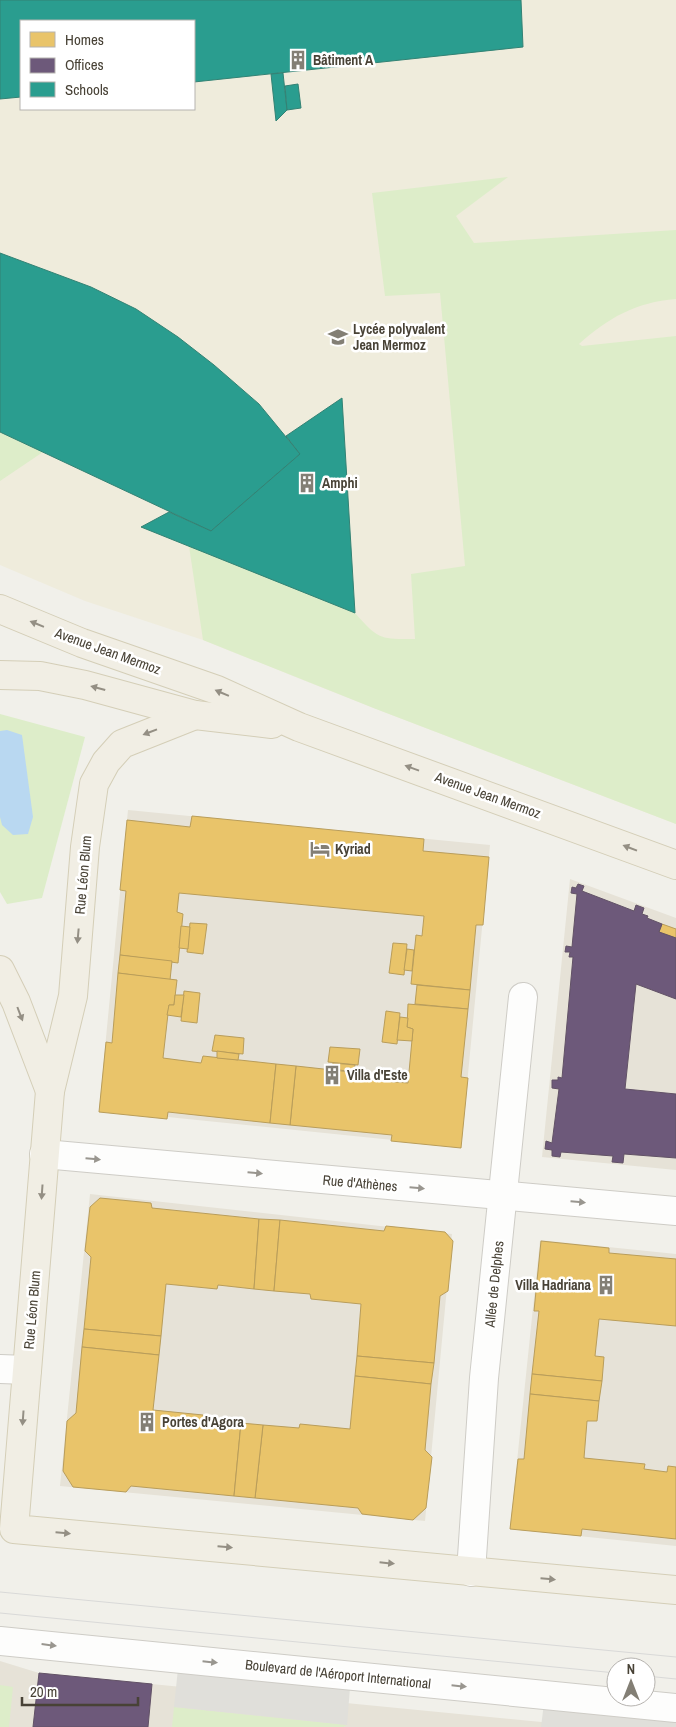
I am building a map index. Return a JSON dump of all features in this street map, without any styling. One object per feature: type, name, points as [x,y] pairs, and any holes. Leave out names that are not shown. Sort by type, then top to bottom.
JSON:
[{"type":"main road","name":"Avenue Jean Mermoz","points":[[0,609],[82,643],[217,690],[299,727],[676,865]]},
{"type":"main road","name":"Avenue Jean Mermoz","points":[[0,675],[40,676],[86,685],[195,715],[299,727]]},
{"type":"main road","name":"Rue Léon Blum","points":[[7,1528],[27,1370],[50,1091],[73,996],[85,847],[94,784],[106,762],[122,744],[195,715]]},
{"type":"main road","name":"Rue Léon Blum","points":[[0,970],[16,1002],[50,1091]]},
{"type":"main road","points":[[7,1528],[676,1590]]},
{"type":"street","name":"Allée de Delphes","points":[[471,1572],[484,1378],[523,997]]},
{"type":"street","name":"Rue d'Athènes","points":[[44,1154],[676,1211]]},
{"type":"street","points":[[0,1369],[27,1370]]},
{"type":"street","name":"Boulevard de l'Aéroport International","points":[[0,1642],[36,1644],[676,1708]]},
{"type":"shaded area","name":"Lycée polyvalent Jean Mermoz","points":[[0,0],[676,0],[676,824],[376,709],[203,640],[85,601],[0,565]]},
{"type":"shaded area","points":[[128,810],[490,845],[461,1147],[99,1110]]},
{"type":"shaded area","points":[[570,879],[676,918],[676,1170],[542,1157]]},
{"type":"shaded area","points":[[90,1194],[452,1234],[425,1521],[60,1486]]},
{"type":"shaded area","points":[[540,1240],[676,1254],[676,1546],[510,1529]]},
{"type":"shaded area","points":[[179,1659],[351,1675],[347,1725],[174,1707]]},
{"type":"shaded area","points":[[0,1661],[39,1673],[593,1727],[0,1727]]},
{"type":"shaded area","points":[[545,1695],[606,1701],[606,1707],[656,1706],[676,1708],[676,1727],[541,1727]]},
{"type":"green space","points":[[508,177],[456,216],[474,243],[676,230],[676,299],[648,304],[623,313],[601,326],[579,344],[582,346],[676,336],[676,824],[376,709],[203,640],[189,546],[355,613],[375,633],[394,639],[415,639],[411,574],[465,566],[440,293],[385,296],[372,193]]},
{"type":"green space","points":[[0,432],[43,452],[0,481]]},
{"type":"green space","points":[[0,714],[85,737],[42,898],[7,904],[0,892]]},
{"type":"green space","points":[[0,1685],[13,1687],[9,1727],[0,1727]]},
{"type":"green space","points":[[174,1707],[347,1725],[343,1727],[172,1727]]},
{"type":"water","points":[[7,730],[22,735],[33,817],[28,834],[13,835],[2,825],[0,817],[0,731]]},
{"type":"building: Homes","points":[[192,816],[424,839],[423,851],[489,857],[483,925],[476,925],[470,990],[411,984],[416,935],[422,936],[424,916],[179,893],[177,912],[183,914],[178,963],[120,955],[126,891],[120,890],[127,820],[190,827]]},
{"type":"building: Homes","points":[[190,923],[207,924],[203,954],[187,952]]},
{"type":"building: Homes","points":[[662,924],[676,929],[676,938],[659,932]]},
{"type":"building: Homes","points":[[181,926],[190,927],[188,949],[179,948]]},
{"type":"building: Homes","points":[[393,943],[407,944],[404,975],[389,973]]},
{"type":"building: Homes","points":[[407,949],[414,950],[412,971],[404,970]]},
{"type":"building: Homes","points":[[120,955],[172,961],[170,980],[118,973]]},
{"type":"building: Homes","points":[[118,973],[177,980],[174,1005],[169,1005],[163,1058],[201,1063],[203,1056],[276,1064],[270,1123],[168,1112],[167,1119],[99,1112],[106,1042],[112,1043]]},
{"type":"building: Homes","points":[[417,985],[470,990],[468,1009],[415,1004]]},
{"type":"building: Homes","points":[[184,991],[200,993],[197,1023],[181,1021]]},
{"type":"building: Homes","points":[[175,995],[184,995],[181,1017],[167,1015],[169,1005],[174,1005]]},
{"type":"building: Homes","name":"Villa d'Este","points":[[408,1004],[468,1009],[461,1077],[468,1078],[461,1148],[391,1141],[392,1135],[290,1125],[296,1066],[369,1074],[369,1080],[408,1083],[413,1029],[407,1027]]},
{"type":"building: Homes","points":[[386,1011],[400,1013],[397,1044],[382,1042]]},
{"type":"building: Homes","points":[[400,1017],[408,1018],[407,1027],[413,1029],[412,1041],[397,1040]]},
{"type":"building: Homes","points":[[215,1035],[244,1038],[243,1054],[212,1051]]},
{"type":"building: Homes","points":[[330,1047],[360,1049],[358,1065],[328,1062]]},
{"type":"building: Homes","points":[[217,1051],[239,1054],[238,1060],[217,1058]]},
{"type":"building: Homes","points":[[333,1063],[355,1065],[354,1072],[332,1069]]},
{"type":"building: Homes","points":[[276,1064],[296,1066],[290,1125],[270,1123]]},
{"type":"building: Homes","points":[[100,1198],[151,1203],[152,1208],[259,1219],[254,1289],[218,1285],[217,1289],[166,1284],[161,1336],[84,1329],[91,1257],[85,1251],[90,1207]]},
{"type":"building: Homes","points":[[259,1219],[280,1220],[274,1291],[254,1289]]},
{"type":"building: Homes","points":[[280,1220],[384,1231],[386,1226],[445,1232],[453,1241],[448,1291],[440,1296],[434,1363],[357,1356],[361,1304],[311,1299],[310,1294],[274,1291]]},
{"type":"building: Homes","name":"Villa Hadriana","points":[[541,1241],[609,1248],[609,1253],[676,1259],[676,1326],[599,1319],[595,1356],[604,1357],[602,1381],[532,1374],[539,1311],[534,1311]]},
{"type":"building: Homes","points":[[84,1329],[161,1336],[159,1355],[82,1347]]},
{"type":"building: Homes","name":"Portes d'Agora","points":[[82,1347],[159,1355],[153,1410],[203,1415],[205,1420],[241,1423],[234,1496],[131,1486],[126,1492],[73,1487],[63,1471],[67,1421],[76,1413]]},
{"type":"building: Homes","points":[[357,1356],[434,1363],[431,1384],[355,1376]]},
{"type":"building: Homes","points":[[532,1374],[602,1381],[599,1401],[530,1394]]},
{"type":"building: Homes","points":[[355,1376],[431,1384],[425,1450],[432,1457],[426,1508],[413,1520],[362,1514],[358,1508],[255,1498],[263,1425],[299,1428],[300,1424],[350,1429]]},
{"type":"building: Homes","points":[[530,1394],[599,1401],[597,1421],[587,1421],[584,1458],[645,1464],[644,1469],[667,1472],[668,1466],[676,1467],[676,1539],[582,1529],[581,1536],[510,1529],[518,1459],[524,1459]]},
{"type":"building: Homes","points":[[241,1423],[263,1425],[255,1498],[234,1496]]},
{"type":"building: Offices","points":[[578,884],[584,886],[582,891],[634,911],[636,905],[644,908],[642,914],[662,924],[659,932],[676,938],[676,999],[636,984],[625,1089],[676,1094],[676,1158],[624,1154],[623,1163],[612,1162],[613,1156],[561,1152],[560,1157],[552,1156],[552,1150],[545,1149],[546,1141],[552,1143],[559,1089],[552,1088],[552,1080],[558,1080],[558,1077],[562,1078],[573,957],[569,957],[570,952],[565,952],[566,946],[572,947],[577,894],[571,893],[572,887],[576,888]]},
{"type":"building: Offices","points":[[39,1673],[152,1684],[148,1727],[33,1727]]},
{"type":"building: Schools","name":"Bâtiment A","points":[[0,0],[521,0],[523,47],[195,82],[195,20],[20,20],[20,97],[0,99]]},
{"type":"building: Schools","points":[[283,73],[287,110],[276,121],[271,74]]},
{"type":"building: Schools","points":[[298,84],[301,108],[287,110],[285,86]]},
{"type":"building: Schools","points":[[0,253],[91,287],[136,309],[178,337],[259,404],[300,454],[211,531],[0,432]]},
{"type":"building: Schools","name":"Amphi","points":[[342,398],[355,613],[141,527],[169,512],[211,531],[300,454],[286,436]]},
{"type":"tram line","points":[[0,1592],[676,1657]]},
{"type":"tram line","points":[[0,1613],[606,1672]]},
{"type":"tram line","points":[[656,1677],[676,1679]]},
{"type":"place","name":"Bâtiment A","points":[[298,60]]},
{"type":"place","name":"Lycée polyvalent Jean Mermoz","points":[[338,337]]},
{"type":"place","name":"Amphi","points":[[307,483]]},
{"type":"place","name":"Kyriad","points":[[320,849]]},
{"type":"place","name":"Villa d'Este","points":[[332,1075]]},
{"type":"place","name":"Villa Hadriana","points":[[606,1285]]},
{"type":"place","name":"Portes d'Agora","points":[[147,1422]]}]
